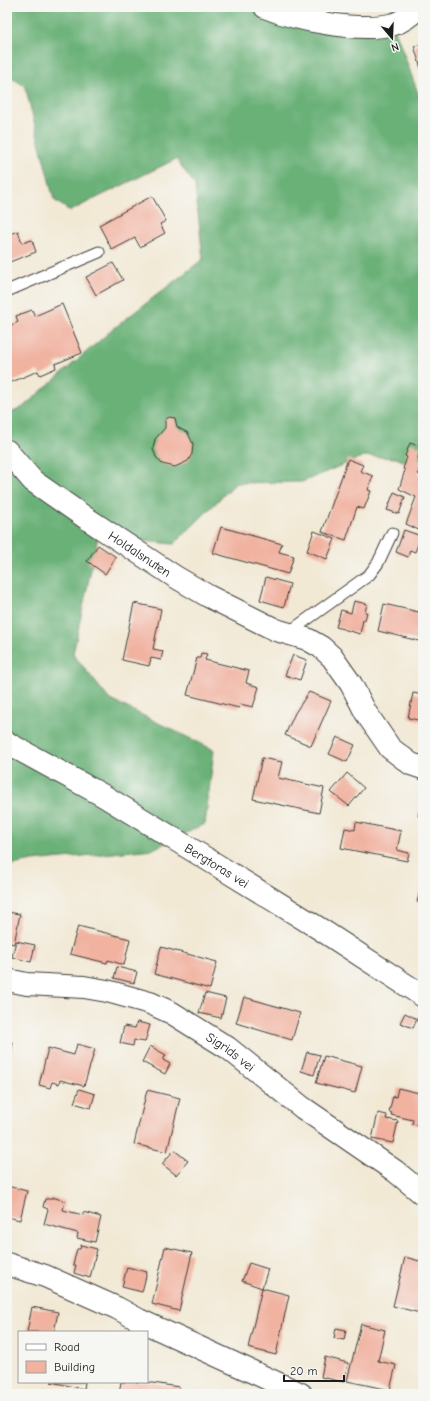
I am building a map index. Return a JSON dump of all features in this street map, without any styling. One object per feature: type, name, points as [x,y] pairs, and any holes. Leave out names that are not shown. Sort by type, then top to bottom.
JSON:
[{"type":"street","points":[[265,7],[280,13],[307,20],[377,27],[395,24],[410,16],[419,7]]},
{"type":"street","name":"Holdalsnuten","points":[[7,450],[33,481],[156,565],[213,599],[276,630],[308,640],[321,647],[332,658],[390,748],[411,764],[423,768]]},
{"type":"street","name":"Bergtoras vei","points":[[7,743],[104,796],[220,867],[423,996]]},
{"type":"street","name":"Sigrids vei","points":[[7,980],[26,984],[77,986],[107,991],[150,1003],[172,1013],[228,1048],[303,1108],[395,1171],[423,1194]]},
{"type":"street","points":[[7,1264],[44,1276],[117,1308],[139,1320],[301,1394]]},
{"type":"lane","points":[[7,291],[99,252]]},
{"type":"lane","points":[[288,633],[316,612],[356,586],[369,575],[378,563],[392,533]]},
{"type":"green space","points":[[7,7],[283,7],[393,24],[423,107],[423,470],[396,458],[364,456],[302,482],[236,483],[174,544],[98,537],[73,654],[109,699],[214,750],[205,824],[153,849],[33,861],[7,866],[7,415],[23,407],[113,329],[203,259],[195,185],[176,159],[70,211],[54,200],[25,86],[7,75]]},
{"type":"building","points":[[423,44],[423,75],[414,46]]},
{"type":"building","points":[[152,196],[166,221],[160,224],[165,233],[140,247],[135,238],[112,250],[99,225]]},
{"type":"building","points":[[18,231],[22,243],[32,240],[36,252],[7,263],[7,235]]},
{"type":"building","points":[[113,263],[123,280],[96,295],[86,277]]},
{"type":"building","points":[[62,304],[82,353],[55,364],[56,368],[40,375],[38,371],[7,384],[7,327],[18,322],[16,316],[32,310],[35,316]]},
{"type":"building","points":[[169,417],[175,418],[177,427],[188,433],[193,444],[192,454],[188,461],[175,467],[162,464],[156,457],[153,449],[155,439],[165,428],[165,420]]},
{"type":"building","points":[[410,443],[421,447],[418,458],[423,460],[418,474],[423,476],[423,532],[406,524],[416,497],[399,489],[405,470],[403,469],[407,457],[405,456]]},
{"type":"building","points":[[348,459],[363,465],[360,471],[373,476],[368,490],[371,491],[364,509],[357,507],[346,540],[322,532]]},
{"type":"building","points":[[394,492],[405,497],[399,514],[387,510]]},
{"type":"building","points":[[221,527],[282,544],[279,552],[294,556],[288,574],[213,553]]},
{"type":"building","points":[[404,530],[421,536],[415,552],[410,550],[408,557],[396,552]]},
{"type":"building","points":[[314,531],[335,539],[327,559],[307,551]]},
{"type":"building","points":[[98,545],[116,557],[105,574],[87,561]]},
{"type":"building","points":[[266,577],[290,584],[284,607],[260,600]]},
{"type":"building","points":[[354,601],[367,604],[365,612],[367,612],[365,620],[363,620],[360,634],[336,627],[341,610],[351,613]]},
{"type":"building","points":[[134,603],[161,609],[153,649],[163,651],[161,660],[151,658],[149,666],[122,660]]},
{"type":"building","points":[[384,604],[423,613],[423,642],[378,631]]},
{"type":"building","points":[[201,653],[207,654],[205,660],[249,671],[246,683],[259,687],[253,707],[240,704],[239,708],[187,695],[197,658],[200,658]]},
{"type":"building","points":[[293,655],[307,660],[300,680],[285,675]]},
{"type":"building","points":[[309,692],[331,701],[311,746],[285,735],[295,713]]},
{"type":"building","points":[[413,693],[423,695],[423,721],[408,718]]},
{"type":"building","points":[[337,737],[355,745],[347,762],[329,754]]},
{"type":"building","points":[[262,758],[282,762],[278,778],[324,788],[319,813],[253,799]]},
{"type":"building","points":[[347,773],[364,788],[349,806],[331,792]]},
{"type":"building","points":[[423,802],[423,817],[418,816]]},
{"type":"building","points":[[356,822],[401,831],[397,850],[409,853],[407,861],[341,848],[345,828],[355,830]]},
{"type":"building","points":[[421,887],[423,888],[423,904],[417,902]]},
{"type":"building","points":[[7,912],[20,914],[14,944],[7,942]]},
{"type":"building","points":[[78,926],[130,939],[124,965],[108,960],[107,963],[70,954]]},
{"type":"building","points":[[16,941],[35,945],[31,962],[12,957]]},
{"type":"building","points":[[161,947],[217,962],[210,989],[154,974]]},
{"type":"building","points":[[117,967],[137,972],[134,983],[114,978]]},
{"type":"building","points":[[205,993],[226,998],[221,1018],[199,1013]]},
{"type":"building","points":[[244,997],[300,1013],[292,1040],[236,1023]]},
{"type":"building","points":[[405,1013],[417,1019],[413,1028],[400,1023]]},
{"type":"building","points":[[137,1022],[150,1025],[145,1042],[134,1040],[133,1046],[120,1043],[124,1026],[135,1028]]},
{"type":"building","points":[[7,1041],[13,1042],[8,1069],[7,1069]]},
{"type":"building","points":[[77,1044],[95,1049],[84,1086],[60,1080],[59,1084],[52,1082],[50,1088],[39,1085],[48,1048],[74,1055]]},
{"type":"building","points":[[150,1046],[166,1055],[163,1060],[170,1064],[165,1074],[142,1062]]},
{"type":"building","points":[[307,1052],[320,1055],[314,1075],[301,1071]]},
{"type":"building","points":[[324,1056],[362,1066],[355,1093],[316,1083]]},
{"type":"building","points":[[398,1088],[423,1094],[423,1126],[412,1124],[413,1120],[391,1115],[392,1113],[389,1112],[393,1096],[396,1097]]},
{"type":"building","points":[[79,1089],[95,1094],[91,1108],[74,1103]]},
{"type":"building","points":[[147,1090],[180,1098],[167,1152],[134,1144]]},
{"type":"building","points":[[378,1113],[387,1115],[386,1119],[398,1121],[393,1143],[372,1139]]},
{"type":"building","points":[[174,1150],[188,1161],[176,1175],[162,1164]]},
{"type":"building","points":[[7,1186],[27,1191],[20,1220],[7,1217]]},
{"type":"building","points":[[52,1197],[65,1201],[63,1210],[83,1215],[83,1212],[101,1217],[95,1242],[77,1238],[78,1233],[44,1224],[48,1209],[43,1207],[45,1199],[51,1199]]},
{"type":"building","points":[[81,1245],[97,1249],[90,1278],[74,1273],[76,1265],[73,1265],[77,1249],[80,1249]]},
{"type":"building","points":[[165,1247],[192,1253],[179,1311],[152,1304]]},
{"type":"building","points":[[405,1257],[423,1262],[423,1302],[420,1313],[393,1306]]},
{"type":"building","points":[[249,1263],[268,1269],[262,1288],[242,1281]]},
{"type":"building","points":[[127,1267],[147,1272],[142,1292],[122,1287]]},
{"type":"building","points":[[262,1288],[289,1295],[276,1355],[248,1348]]},
{"type":"building","points":[[32,1307],[58,1312],[54,1331],[27,1331]]},
{"type":"building","points":[[361,1324],[385,1330],[378,1361],[396,1365],[390,1390],[347,1381]]},
{"type":"building","points":[[336,1328],[346,1330],[344,1340],[334,1338]]},
{"type":"building","points":[[325,1357],[348,1363],[344,1382],[321,1377]]},
{"type":"building","points":[[148,1382],[179,1387],[178,1394],[119,1394],[121,1383]]},
{"type":"building","points":[[56,1383],[85,1383],[84,1389]]}]
